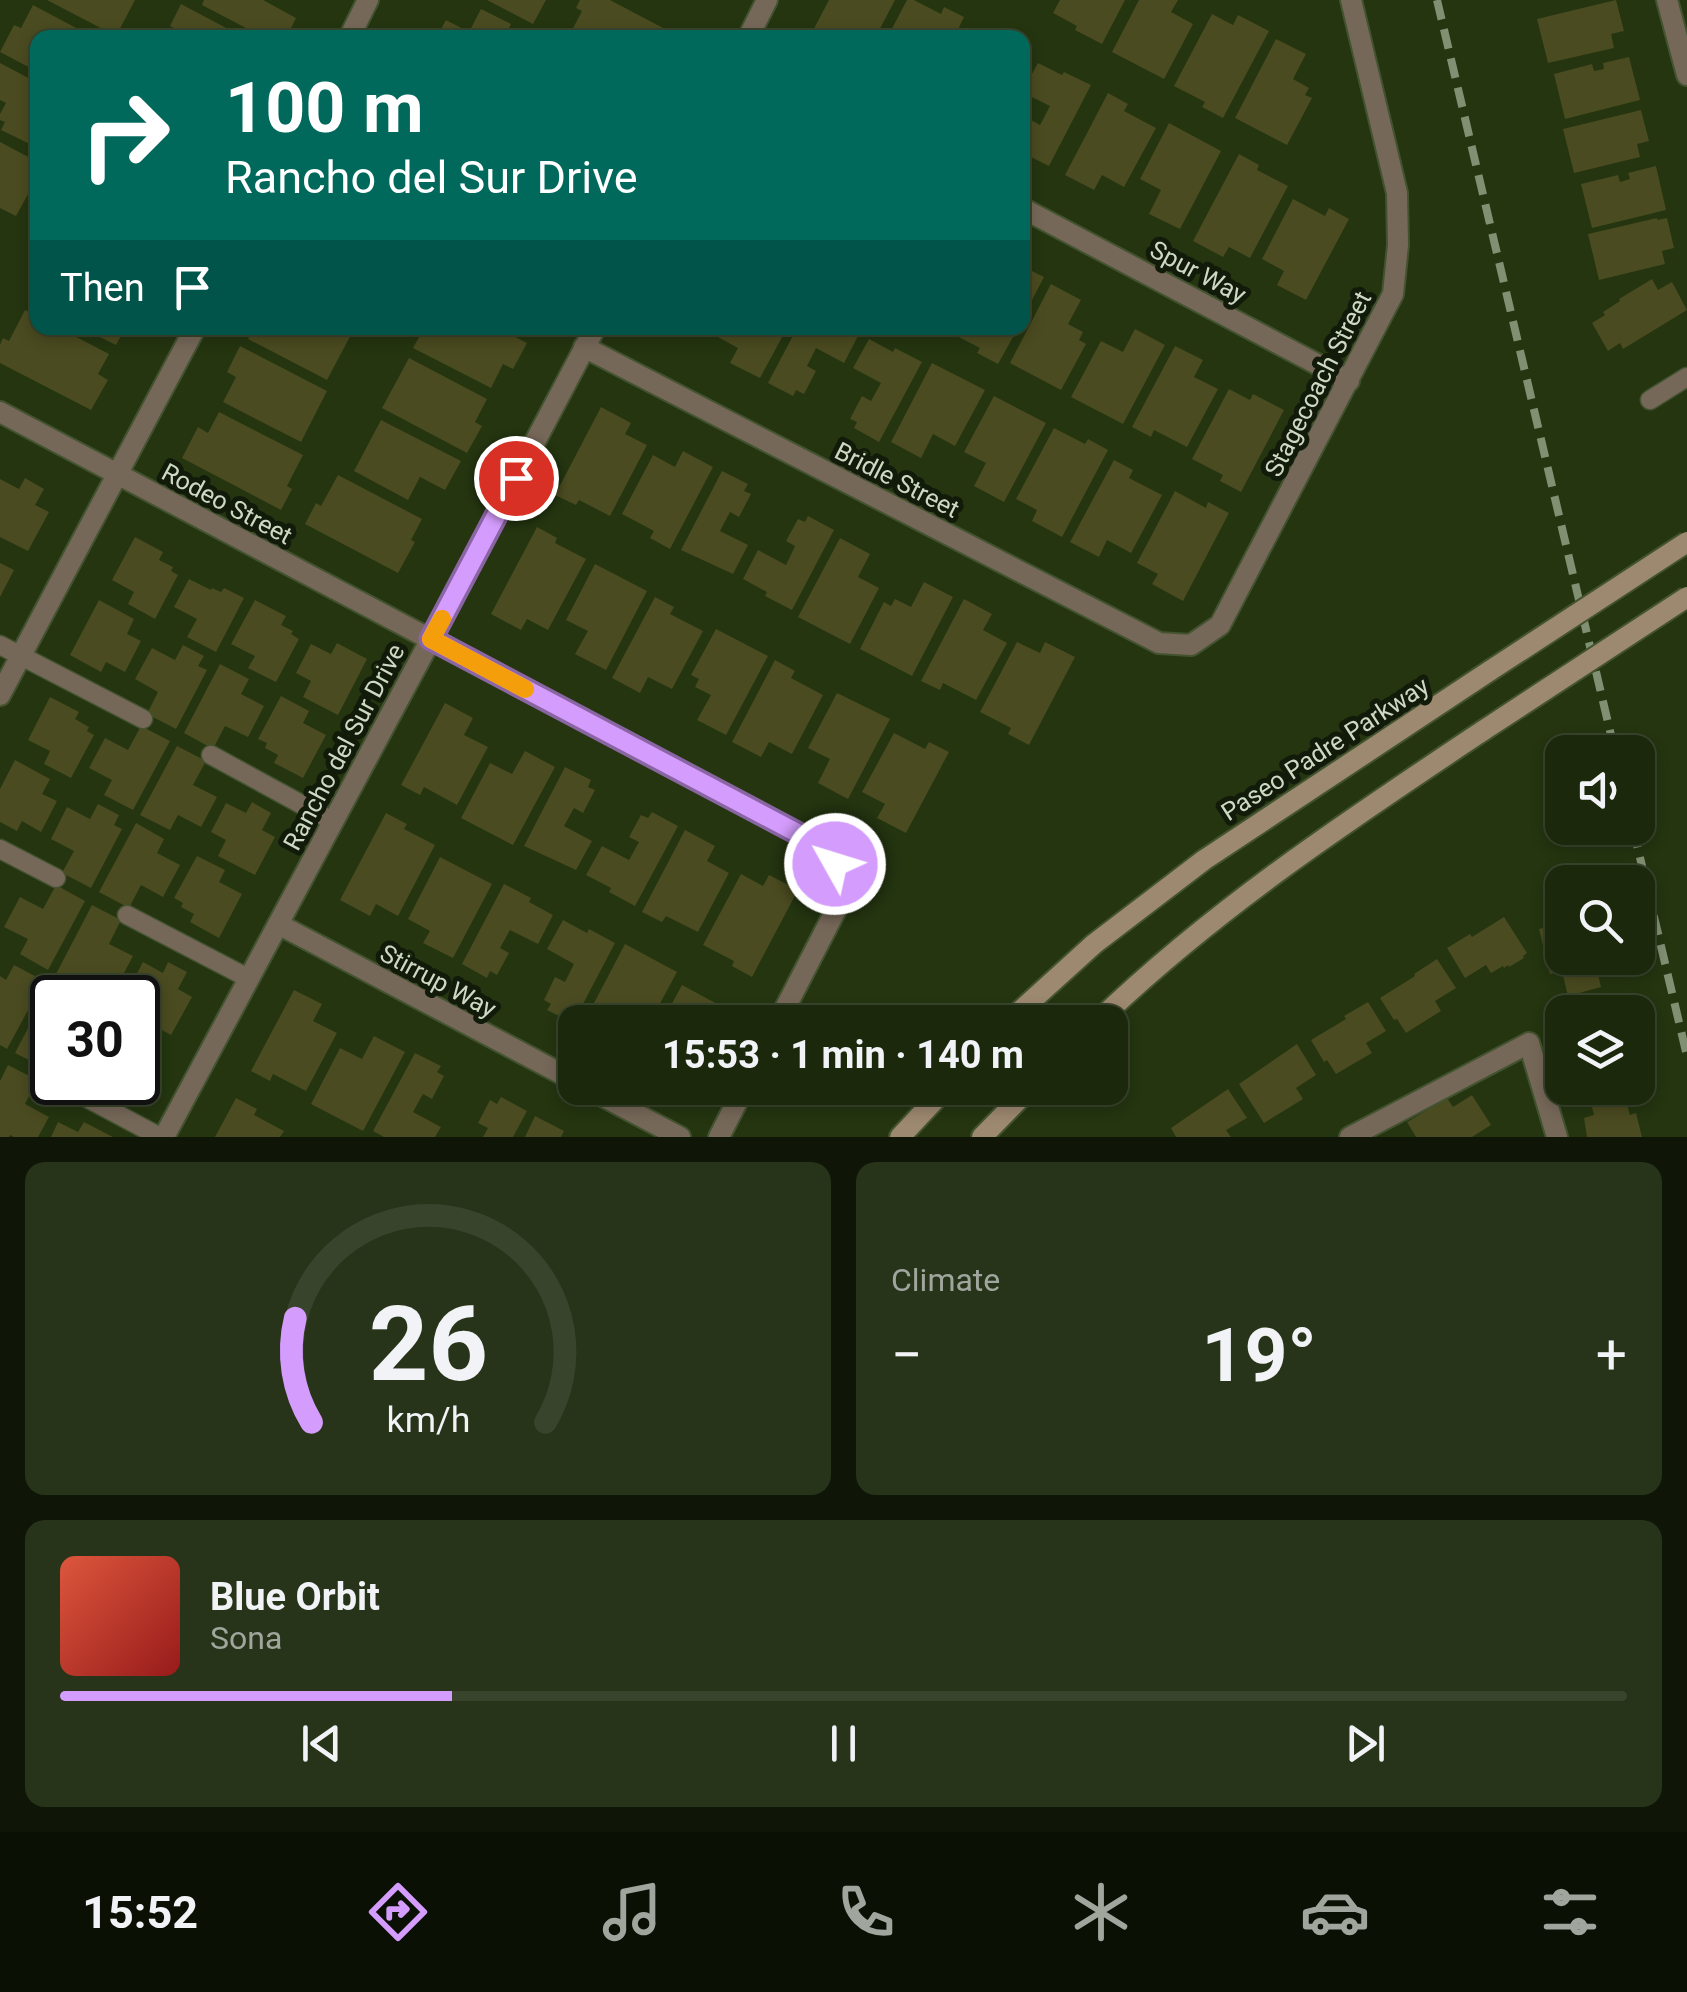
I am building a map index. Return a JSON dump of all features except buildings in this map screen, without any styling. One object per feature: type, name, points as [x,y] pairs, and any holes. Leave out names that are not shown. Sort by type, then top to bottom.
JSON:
[{"type":"main road","name":"Paseo Padre Parkway","points":[[1027,1005],[1094,944],[1204,860],[1687,542]]},
{"type":"main road","points":[[1116,1005],[1222,913],[1326,836],[1687,597]]},
{"type":"main road","points":[[900,1137],[930,1105]]},
{"type":"main road","points":[[982,1137],[1013,1105]]},
{"type":"street","points":[[352,30],[368,0]]},
{"type":"street","points":[[752,30],[767,0]]},
{"type":"street","name":"Stagecoach Street","points":[[1190,646],[1220,626],[1393,294],[1398,245],[1397,193],[1351,0]]},
{"type":"street","points":[[1666,0],[1687,75]]},
{"type":"street","name":"Spur Way","points":[[1030,212],[1349,381]]},
{"type":"street","points":[[0,695],[191,335]]},
{"type":"street","name":"Rancho del Sur Drive","points":[[162,1137],[591,335]]},
{"type":"street","name":"Bridle Street","points":[[584,347],[1158,643],[1190,646]]},
{"type":"street","name":"Rodeo Street","points":[[0,412],[816,843],[835,864],[842,880],[842,898],[787,1005]]},
{"type":"street","name":"Stirrup Way","points":[[278,924],[558,1072]]},
{"type":"street","points":[[1350,1137],[1529,1044],[1557,1137]]},
{"type":"street","points":[[619,1105],[680,1137]]},
{"type":"street","points":[[719,1137],[735,1105]]},
{"type":"lane","points":[[1650,400],[1687,377]]},
{"type":"lane","points":[[0,646],[143,719]]},
{"type":"lane","points":[[211,755],[332,821]]},
{"type":"lane","points":[[0,850],[56,878]]},
{"type":"lane","points":[[127,916],[248,978]]},
{"type":"lane","points":[[100,1105],[162,1137]]},
{"type":"railway","points":[[1437,0],[1611,735]]},
{"type":"railway","points":[[1637,845],[1687,1056]]},
{"type":"slow traffic","points":[[442,619],[431,639],[525,689]]},
{"type":"route","points":[[516,478],[431,639],[816,843],[835,864]]}]
